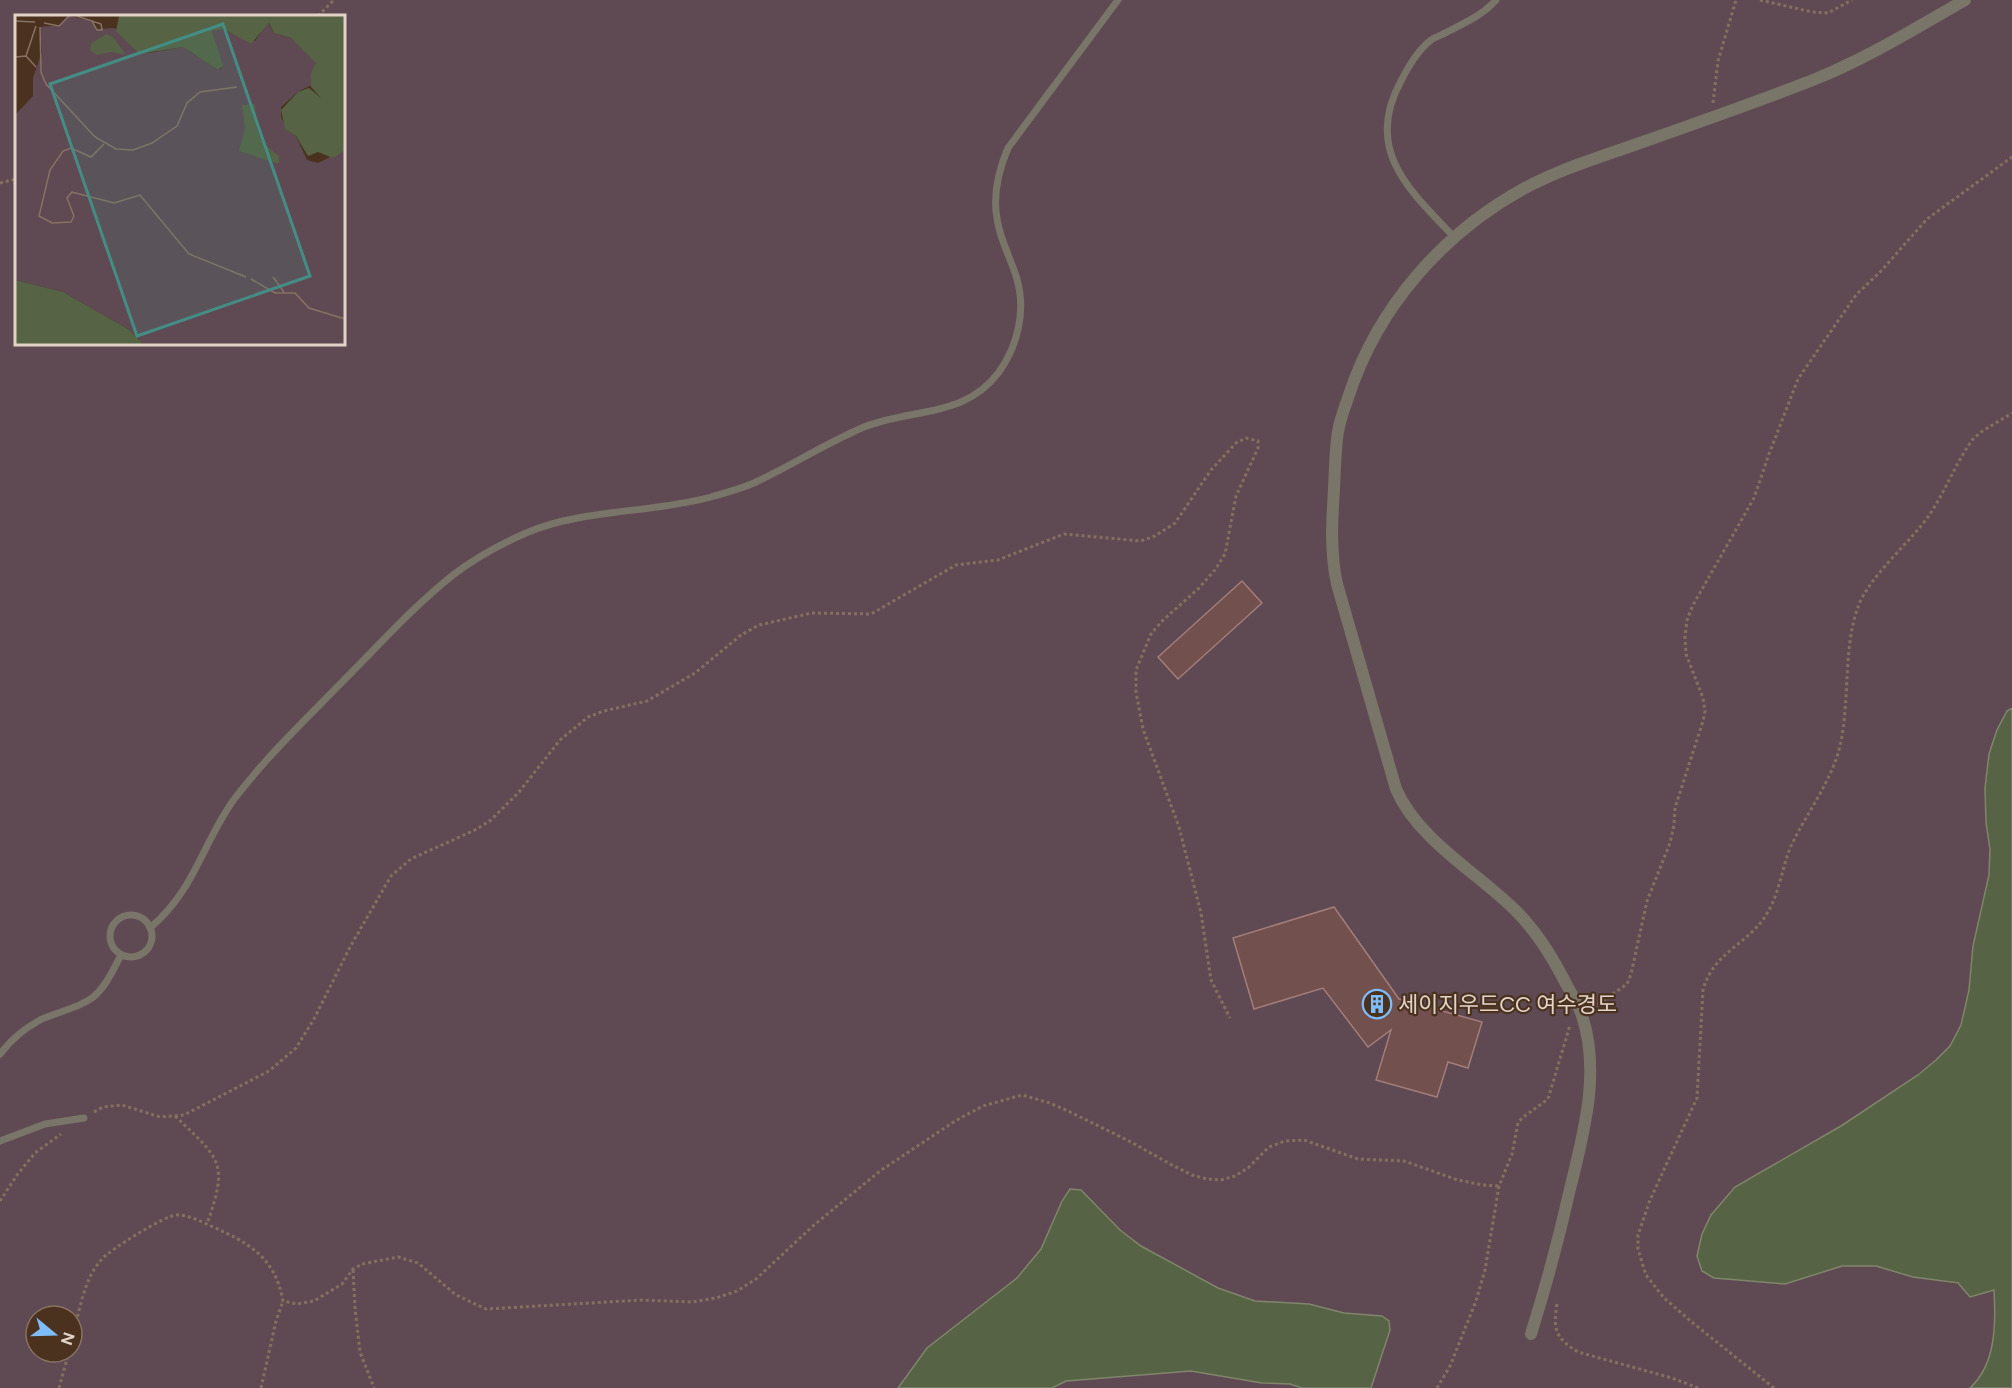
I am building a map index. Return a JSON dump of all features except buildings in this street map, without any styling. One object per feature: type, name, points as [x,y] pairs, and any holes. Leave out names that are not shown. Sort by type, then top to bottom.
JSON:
[{"type":"street","points":[[1531,1334],[1560,1236],[1586,1117],[1589,1095],[1588,1051],[1580,1010],[1535,931],[1515,909],[1426,833],[1402,803],[1396,789],[1333,568],[1331,541],[1338,431],[1354,379],[1388,312],[1422,270],[1455,238],[1511,196],[1555,173],[1835,71],[1965,0]]},
{"type":"lane","points":[[150,928],[168,911],[187,886],[234,800],[274,753],[426,598],[455,573],[501,545],[529,532],[558,523],[718,494],[752,483],[866,426],[957,404],[974,397],[986,387],[1005,362],[1017,335],[1021,319],[1017,281],[1002,240],[996,212],[998,177],[1002,162],[1008,148],[1118,0]]},
{"type":"lane","points":[[1455,238],[1412,194],[1401,177],[1392,158],[1387,132],[1388,115],[1391,99],[1408,66],[1431,40],[1474,18],[1496,0]]},
{"type":"lane","points":[[128,915],[135,916],[146,922],[150,928],[152,942],[144,953],[131,958],[122,955],[113,948],[110,934],[116,922],[128,915]]},
{"type":"lane","points":[[0,1054],[14,1038],[38,1021],[84,1002],[94,995],[106,982],[122,955]]},
{"type":"lane","points":[[0,1141],[45,1124],[84,1118]]},
{"type":"path","points":[[319,15],[334,0]]},
{"type":"path","points":[[1716,116],[1713,106],[1718,62],[1736,0]]},
{"type":"path","points":[[1760,0],[1812,12],[1828,13],[1852,0]]},
{"type":"path","points":[[1437,1388],[1450,1366],[1479,1291],[1485,1270],[1499,1186],[1512,1154],[1518,1123],[1548,1099],[1571,1020],[1580,1010],[1593,1008],[1627,984],[1631,974],[1647,901],[1670,843],[1675,808],[1705,711],[1703,698],[1686,654],[1687,620],[1703,587],[1754,498],[1798,379],[1856,295],[1882,270],[1917,229],[1927,219],[2012,157]]},
{"type":"path","points":[[0,183],[15,179]]},
{"type":"path","points":[[1774,1388],[1656,1290],[1641,1262],[1638,1235],[1650,1200],[1697,1098],[1705,981],[1714,964],[1754,932],[1768,912],[1792,845],[1832,771],[1843,728],[1851,645],[1858,607],[1868,588],[1930,514],[1973,439],[2012,413]]},
{"type":"path","points":[[0,1201],[16,1175],[35,1153],[103,1107],[122,1105],[160,1117],[184,1115],[269,1071],[296,1047],[314,1019],[350,947],[391,876],[411,859],[477,829],[491,820],[519,792],[560,740],[588,717],[647,701],[695,673],[741,635],[759,625],[812,613],[871,614],[956,565],[998,560],[1064,534],[1141,541],[1155,536],[1174,523],[1211,470],[1236,443],[1246,438],[1258,441],[1258,448],[1236,496],[1225,554],[1215,570],[1198,589],[1151,634],[1136,670],[1136,692],[1143,729],[1179,827],[1201,913],[1211,980],[1230,1018]]},
{"type":"path","points":[[1593,1008],[1596,1017]]},
{"type":"path","points":[[283,1301],[297,1304],[314,1301],[342,1284],[353,1269],[362,1264],[398,1257],[418,1263],[456,1295],[486,1309],[642,1300],[692,1302],[716,1298],[737,1291],[756,1279],[814,1225],[880,1171],[955,1121],[983,1106],[1022,1095],[1068,1111],[1182,1170],[1207,1179],[1221,1180],[1235,1176],[1248,1168],[1269,1147],[1285,1141],[1304,1140],[1358,1159],[1404,1161],[1458,1180],[1499,1186]]},
{"type":"path","points":[[175,1116],[204,1144],[217,1161],[219,1180],[207,1224]]},
{"type":"path","points":[[82,1304],[87,1284],[103,1257],[168,1217],[180,1215],[207,1224],[255,1248],[269,1264],[280,1284],[283,1301],[276,1321],[261,1388]]},
{"type":"path","points":[[353,1269],[360,1352],[374,1388]]},
{"type":"path","points":[[1556,1304],[1554,1322],[1556,1331],[1565,1344],[1578,1352],[1672,1378],[1698,1388]]},
{"type":"path","points":[[59,1388],[66,1364]]},
{"type":"shaded area","points":[[0,0],[2012,0],[2012,708],[2007,711],[1997,730],[1989,754],[1985,788],[1986,823],[1990,849],[1989,875],[1973,946],[1969,990],[1961,1025],[1950,1046],[1918,1075],[1841,1126],[1735,1187],[1711,1215],[1702,1234],[1785,1284],[1842,1266],[1876,1266],[1913,1277],[1994,1290],[1994,1343],[1979,1380],[1970,1388],[0,1388]]},
{"type":"shaded area","points":[[2012,708],[2012,1388],[1970,1388],[1979,1378],[1990,1355],[1995,1316],[1994,1290],[1970,1297],[1958,1283],[1913,1277],[1876,1266],[1842,1266],[1785,1284],[1714,1278],[1702,1271],[1697,1256],[1702,1234],[1711,1215],[1735,1187],[1841,1126],[1918,1075],[1950,1046],[1961,1025],[1969,990],[1973,946],[1989,875],[1990,849],[1986,823],[1985,788],[1989,754],[1997,730],[2007,711]]},
{"type":"shaded area","points":[[1070,1189],[1081,1190],[1120,1230],[1141,1246],[1218,1288],[1255,1301],[1309,1304],[1344,1313],[1382,1316],[1389,1321],[1390,1330],[1371,1388],[1302,1388],[1290,1384],[1262,1383],[1191,1371],[1066,1381],[1052,1388],[898,1388],[927,1348],[1017,1278],[1041,1249],[1062,1201]]},
{"type":"place","name":"세이지우드CC 여수경도","points":[[1377,1004]]}]
